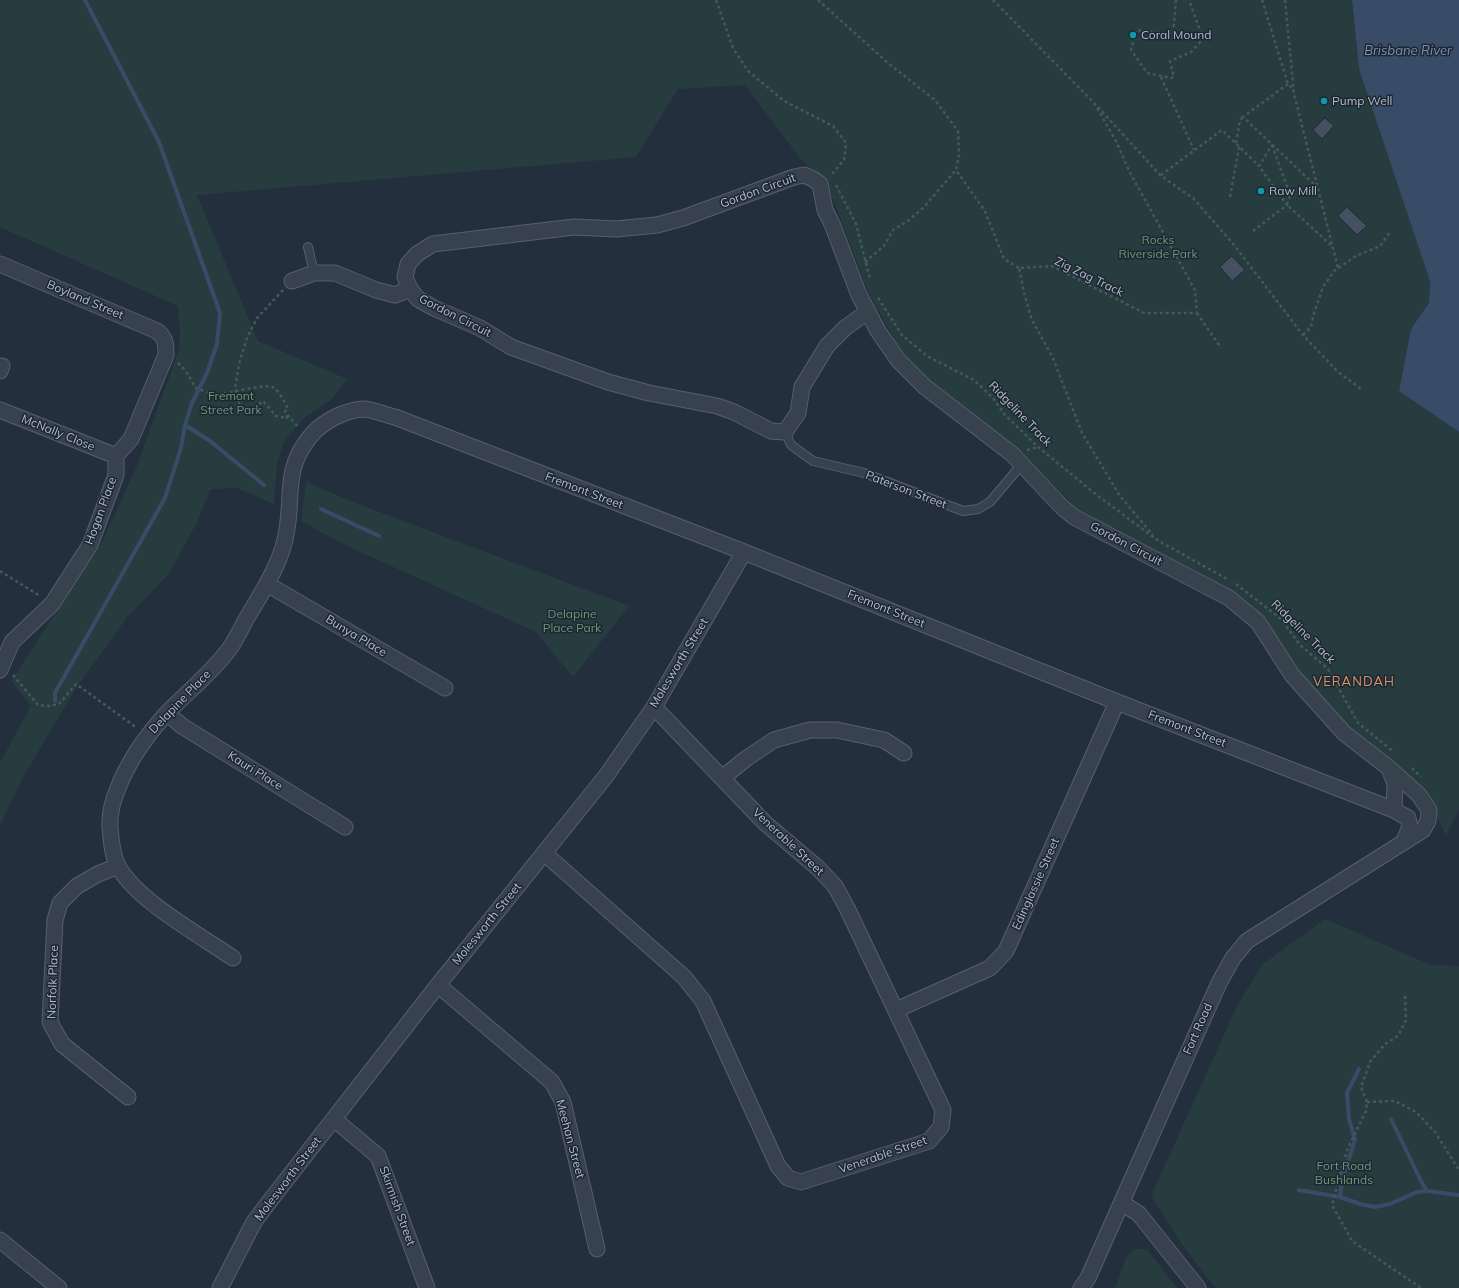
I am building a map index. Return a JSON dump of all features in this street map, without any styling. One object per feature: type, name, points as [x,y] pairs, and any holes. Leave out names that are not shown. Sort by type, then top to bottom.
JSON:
[{"type":"street","name":"Gordon Circuit","points":[[785,432],[771,430],[734,412],[716,406],[649,393],[608,382],[511,347],[480,328],[418,299],[410,289],[405,277],[408,264],[417,254],[433,244],[574,227],[616,229],[657,224],[684,218],[804,175],[813,179],[820,184],[825,210],[867,312],[898,360],[925,387],[993,439],[1022,464],[1062,507],[1074,517],[1229,598],[1246,610],[1258,622],[1292,675],[1344,733],[1389,768],[1419,795],[1429,810],[1428,821],[1423,830],[1402,843]]},
{"type":"street","name":"Boyland Street","points":[[0,264],[157,330],[163,336],[166,348]]},
{"type":"street","points":[[292,282],[314,273],[335,273],[376,290],[395,295],[410,289]]},
{"type":"street","points":[[785,432],[798,413],[802,387],[827,346],[845,328],[867,312]]},
{"type":"street","points":[[116,456],[131,439],[166,348]]},
{"type":"street","name":"Fremont Street","points":[[334,417],[364,409],[395,417],[744,552],[1117,702],[1394,810],[1408,818],[1410,828],[1402,843]]},
{"type":"street","name":"McNally Close","points":[[0,410],[116,456]]},
{"type":"street","name":"Delapine Place","points":[[233,958],[146,899],[118,866],[113,850],[109,825],[113,801],[123,775],[148,735],[167,713],[207,674],[230,648],[267,584],[282,550],[287,529],[290,477],[296,456],[309,437],[318,428],[334,417]]},
{"type":"street","name":"Hogan Place","points":[[5,671],[12,642],[52,604],[90,545],[116,475],[116,456]]},
{"type":"street","name":"Molesworth Street","points":[[220,1288],[254,1222],[438,985],[606,776],[654,707],[744,552]]},
{"type":"street","name":"Bunya Place","points":[[267,584],[446,688]]},
{"type":"street","name":"Edinglassie Street","points":[[896,1010],[990,968],[1006,951],[1117,702]]},
{"type":"street","name":"Venerable Street","points":[[544,853],[684,977],[704,1001],[778,1166],[788,1178],[801,1182],[929,1141],[941,1127],[943,1110],[848,908],[835,886],[818,868],[765,823],[654,707]]},
{"type":"street","name":"Kauri Place","points":[[167,713],[182,726],[345,827]]},
{"type":"street","points":[[722,778],[747,758],[774,740],[810,730],[838,730],[884,740],[904,753]]},
{"type":"street","points":[[1389,768],[1394,784],[1394,810]]},
{"type":"street","name":"Fort Road","points":[[1081,1288],[1088,1278],[1122,1203],[1218,983],[1232,958],[1247,941],[1402,843]]},
{"type":"street","name":"Norfolk Place","points":[[118,866],[98,874],[78,886],[60,902],[55,920],[50,1022],[62,1044],[128,1097]]},
{"type":"street","name":"Meehan Street","points":[[438,985],[552,1082],[563,1102],[597,1249]]},
{"type":"street","name":"Skirmish Street","points":[[334,1119],[378,1156],[427,1288]]},
{"type":"street","points":[[1122,1203],[1139,1214],[1198,1288]]},
{"type":"street","points":[[0,1240],[59,1288]]},
{"type":"lane","points":[[308,247],[314,273]]},
{"type":"lane","name":"Paterson Street","points":[[785,432],[791,445],[813,461],[864,473],[963,511],[978,509],[990,502],[1022,464]]},
{"type":"path","points":[[716,0],[733,48],[748,71],[784,101],[833,126],[846,143],[844,160],[830,174],[856,224],[870,282]]},
{"type":"path","points":[[818,0],[888,64],[935,100],[958,131],[959,155],[956,170],[923,208],[908,221],[893,230],[884,246],[865,262]]},
{"type":"path","points":[[993,0],[1094,103],[1160,175],[1194,199],[1234,245],[1303,335],[1337,371],[1361,389]]},
{"type":"path","points":[[1176,0],[1173,34],[1136,30],[1132,50],[1147,73],[1174,77],[1170,61],[1191,52],[1203,39],[1189,0]]},
{"type":"path","points":[[1262,0],[1288,84],[1294,89]]},
{"type":"path","points":[[1285,0],[1294,89],[1317,188],[1338,268]]},
{"type":"path","points":[[1161,76],[1194,150]]},
{"type":"path","points":[[1236,143],[1240,120],[1288,84]]},
{"type":"path","points":[[1094,103],[1116,142],[1129,171],[1195,290],[1197,313],[1221,348]]},
{"type":"path","points":[[1243,117],[1317,188]]},
{"type":"path","points":[[1160,175],[1222,130],[1259,166],[1287,205],[1333,247]]},
{"type":"path","points":[[1259,166],[1272,145]]},
{"type":"path","points":[[1253,230],[1287,205],[1290,196],[1272,145]]},
{"type":"path","points":[[1230,198],[1239,146]]},
{"type":"path","points":[[956,170],[984,211],[1004,259],[1019,268],[1024,293],[1032,320],[1052,358],[1082,433],[1120,496],[1157,540]]},
{"type":"path","points":[[1303,335],[1311,327],[1323,287],[1338,268],[1356,256],[1380,246],[1390,232]]},
{"type":"path","name":"Zig Zag Track","points":[[1019,268],[1052,266],[1144,313],[1197,313]]},
{"type":"path","points":[[166,348],[185,370],[196,388],[215,394],[236,392],[255,386],[275,388],[288,408],[285,412],[287,418],[276,416],[263,401],[248,413],[241,409],[236,392],[238,364],[247,338],[257,318],[265,308],[292,282]]},
{"type":"path","name":"Ridgeline Track","points":[[876,296],[902,334],[922,352],[974,380],[993,398],[1005,415],[1038,447],[1093,492],[1157,540],[1242,587],[1281,620],[1300,644],[1328,669],[1358,723],[1395,753]]},
{"type":"path","points":[[285,412],[309,437]]},
{"type":"path","points":[[0,571],[52,604]]},
{"type":"path","points":[[5,671],[38,705],[49,706],[59,704],[76,684],[148,735]]},
{"type":"path","points":[[1410,766],[1421,775],[1422,782]]},
{"type":"path","points":[[1405,996],[1406,1020],[1398,1036],[1385,1044],[1370,1062],[1360,1087],[1368,1102],[1366,1111],[1347,1150],[1332,1205],[1352,1241],[1421,1288]]},
{"type":"path","points":[[1368,1102],[1395,1101],[1416,1112],[1435,1132],[1459,1170]]},
{"type":"green space","name":"Rocks Riverside Park","points":[[0,0],[1352,0],[1359,69],[1430,281],[1429,303],[1411,329],[1399,391],[1459,432],[1459,809],[1446,835],[1424,790],[1351,730],[1231,594],[1078,509],[1028,459],[930,382],[900,349],[869,294],[827,184],[801,159],[745,85],[678,89],[636,157],[197,195],[258,341],[347,379],[333,398],[303,419],[284,442],[277,464],[274,504],[237,488],[211,489],[195,526],[168,575],[128,616],[74,691],[21,781],[0,825],[0,763],[31,706],[11,681],[102,543],[136,468],[179,350],[180,331],[178,306],[0,227]]},
{"type":"green space","name":"Delapine Place Park","points":[[306,482],[358,504],[629,606],[573,677],[536,632],[341,543],[301,521]]},
{"type":"green space","name":"Fort Road Bushlands","points":[[1325,919],[1431,965],[1459,966],[1459,1288],[1216,1288],[1186,1250],[1151,1196],[1238,1004],[1263,964]]},
{"type":"green space","points":[[1134,1249],[1148,1251],[1177,1288],[1115,1288],[1127,1256]]},
{"type":"water","name":"Brisbane River","points":[[1352,0],[1459,0],[1459,432],[1399,391],[1411,329],[1429,303],[1430,281],[1359,69]]},
{"type":"building","points":[[1325,118],[1334,126],[1322,139],[1313,130]]},
{"type":"building","points":[[1347,207],[1367,226],[1357,235],[1338,216]]},
{"type":"building","points":[[1232,256],[1245,270],[1232,281],[1220,267]]},
{"type":"waterway","points":[[55,701],[55,693],[165,498],[181,448],[185,425],[192,403],[207,373],[217,344],[220,313],[159,142],[85,0]]},
{"type":"waterway","points":[[185,425],[210,441],[264,485]]},
{"type":"waterway","points":[[321,509],[379,536]]},
{"type":"waterway","points":[[1340,1197],[1342,1180],[1355,1140],[1349,1119],[1347,1093],[1359,1069]]},
{"type":"waterway","points":[[1391,1119],[1427,1191]]},
{"type":"waterway","points":[[1299,1190],[1340,1197],[1360,1204],[1375,1207],[1390,1204],[1417,1192],[1427,1191],[1459,1195]]},
{"type":"place","name":"Coral Mound","points":[[1133,35]]},
{"type":"place","name":"Pump Well","points":[[1324,101]]},
{"type":"place","name":"Raw Mill","points":[[1261,191]]},
{"type":"district","name":"VERANDAH","points":[[1354,682]]},
{"type":"park label","name":"Fremont Street Park","points":[[231,403]]}]
